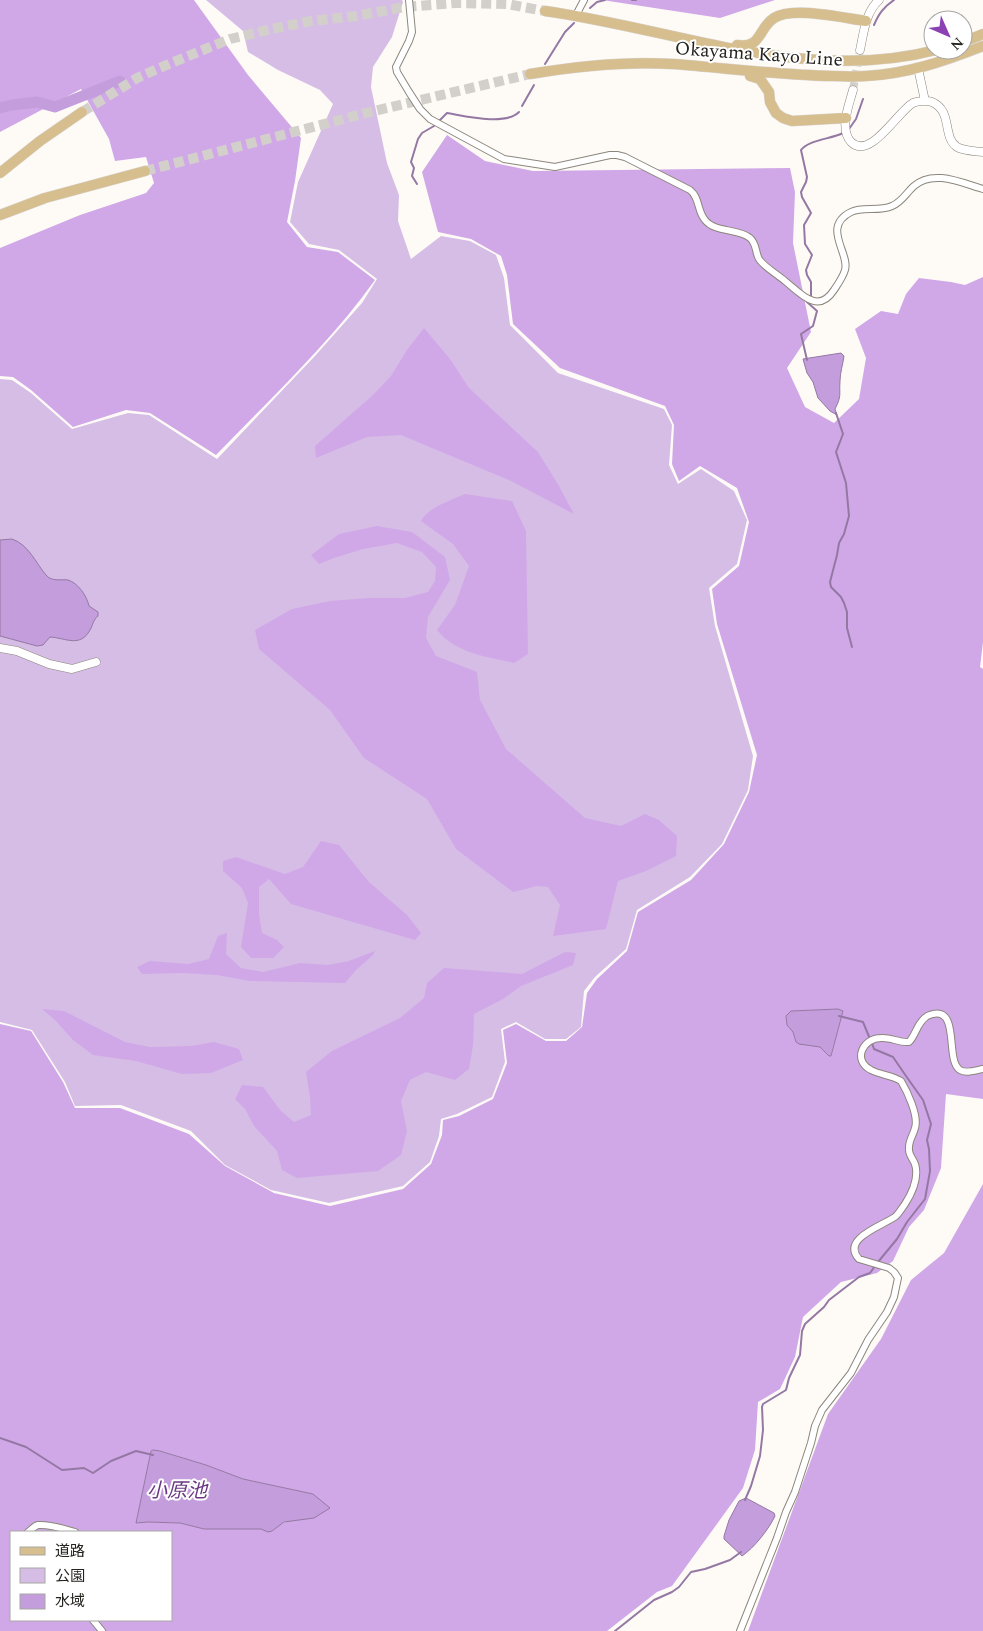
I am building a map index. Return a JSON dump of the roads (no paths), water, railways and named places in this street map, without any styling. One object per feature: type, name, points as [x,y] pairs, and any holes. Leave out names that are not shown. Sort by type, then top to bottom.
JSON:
[{"type":"main road","name":"Okayama Kayo Line","points":[[546,11],[576,15],[778,57],[862,62],[892,59],[923,53]]},
{"type":"main road","points":[[704,43],[749,46],[762,34],[769,21],[774,17],[787,13],[799,12],[866,21]]},
{"type":"main road","points":[[762,34],[766,49],[776,53],[825,57],[842,61]]},
{"type":"main road","name":"Okayama Kayo Line","points":[[530,74],[577,67],[629,63],[770,73],[865,76],[895,73],[918,68],[983,46]]},
{"type":"main road","points":[[688,66],[701,71],[754,76],[760,79],[769,92]]},
{"type":"main road","points":[[827,76],[804,80],[780,80],[772,85],[769,92],[770,102],[776,113],[792,121],[846,127]]},
{"type":"main road","points":[[0,173],[40,141],[82,112]]},
{"type":"main road","points":[[0,215],[45,198],[145,171]]},
{"type":"street","points":[[409,0],[412,32],[396,67],[408,92],[430,119],[504,160],[555,167],[610,155],[625,157],[690,190],[695,194],[701,214],[707,222],[749,237],[756,248],[759,259],[810,301],[821,302],[831,295],[845,271],[838,232],[843,219],[853,211],[885,209],[900,200],[923,180],[932,178],[944,178],[983,189]]},
{"type":"street","points":[[576,15],[584,0]]},
{"type":"street","points":[[860,50],[870,10],[879,0]]},
{"type":"street","points":[[918,68],[925,101]]},
{"type":"street","points":[[853,90],[846,127],[850,140],[856,145],[867,145],[875,140],[904,109],[914,102],[925,101],[931,102],[946,117],[951,140],[955,146],[960,149],[983,152]]},
{"type":"street","points":[[0,648],[17,651],[49,664],[72,669],[96,662]]},
{"type":"street","points":[[740,1631],[798,1484],[815,1426],[822,1410],[851,1373],[868,1340],[883,1318],[894,1297],[898,1278],[889,1268],[859,1259],[856,1255],[856,1244],[859,1238],[866,1233],[895,1217],[906,1202],[916,1178],[914,1163],[908,1148],[916,1122],[914,1112],[901,1081],[870,1070],[863,1064],[861,1052],[870,1041],[880,1037],[904,1043],[909,1042],[922,1020],[927,1016],[938,1013],[947,1020],[950,1029],[953,1059],[956,1066],[964,1072],[983,1069]]},
{"type":"street","points":[[29,1531],[39,1525],[71,1531]]},
{"type":"street","points":[[94,1621],[102,1631]]},
{"type":"water","points":[[841,353],[844,356],[839,398],[835,409],[837,415],[830,411],[818,398],[803,359]]},
{"type":"water","points":[[12,539],[23,545],[48,577],[68,580],[79,587],[89,606],[98,612],[98,616],[90,630],[82,639],[72,641],[50,637],[43,645],[37,646],[0,636],[0,540]]},
{"type":"water","points":[[838,1009],[843,1011],[831,1056],[820,1047],[796,1042],[793,1032],[787,1025],[786,1016],[791,1011]]},
{"type":"water","name":"小原池","points":[[151,1451],[206,1465],[243,1479],[313,1494],[330,1508],[314,1518],[284,1522],[268,1532],[261,1529],[204,1529],[180,1523],[136,1523]]},
{"type":"water","points":[[746,1498],[774,1513],[775,1516],[761,1538],[742,1556],[724,1539],[724,1536],[729,1520],[739,1501]]},
{"type":"waterway","points":[[590,8],[597,2],[605,0]]},
{"type":"waterway","points":[[874,25],[882,11],[894,0]]},
{"type":"waterway","points":[[545,64],[565,32],[574,23]]},
{"type":"waterway","points":[[0,108],[37,102],[55,107],[120,81]]},
{"type":"waterway","points":[[522,106],[534,85]]},
{"type":"waterway","points":[[849,129],[856,119],[863,99]]},
{"type":"waterway","points":[[439,121],[447,113],[474,118],[495,119],[513,116],[519,112]]},
{"type":"waterway","points":[[417,184],[412,176],[414,168],[411,162],[418,139],[422,133],[434,126]]},
{"type":"waterway","points":[[811,296],[811,282],[806,270],[812,255],[805,244],[804,225],[811,213],[801,192],[807,177],[801,150],[809,144],[843,133]]},
{"type":"waterway","points":[[807,302],[817,311],[813,326],[801,334],[807,360]]},
{"type":"waterway","points":[[836,413],[843,434],[836,452],[846,483],[849,516],[844,534],[839,543],[830,582],[831,587],[844,603],[847,612],[847,628],[852,647]]},
{"type":"waterway","points":[[839,1016],[863,1022],[870,1039]]},
{"type":"waterway","points":[[872,1043],[874,1049],[893,1057],[923,1100],[931,1124],[927,1140],[930,1171],[925,1199],[878,1262]]},
{"type":"waterway","points":[[745,1500],[760,1456],[763,1404],[786,1390],[789,1378],[800,1355],[802,1331],[805,1324],[829,1300],[859,1277],[870,1273],[875,1266]]},
{"type":"waterway","points":[[0,1438],[26,1447],[62,1470],[84,1468],[93,1473],[111,1461],[136,1451],[153,1455]]},
{"type":"waterway","points":[[615,1631],[654,1600],[679,1587],[691,1572],[730,1560],[741,1552]]},
{"type":"tunnel","points":[[82,112],[139,77],[171,63],[230,39],[272,29],[404,7],[456,3],[507,4],[545,11]]},
{"type":"tunnel","points":[[853,90],[860,50]]},
{"type":"tunnel","points":[[145,171],[370,112],[530,74]]}]
